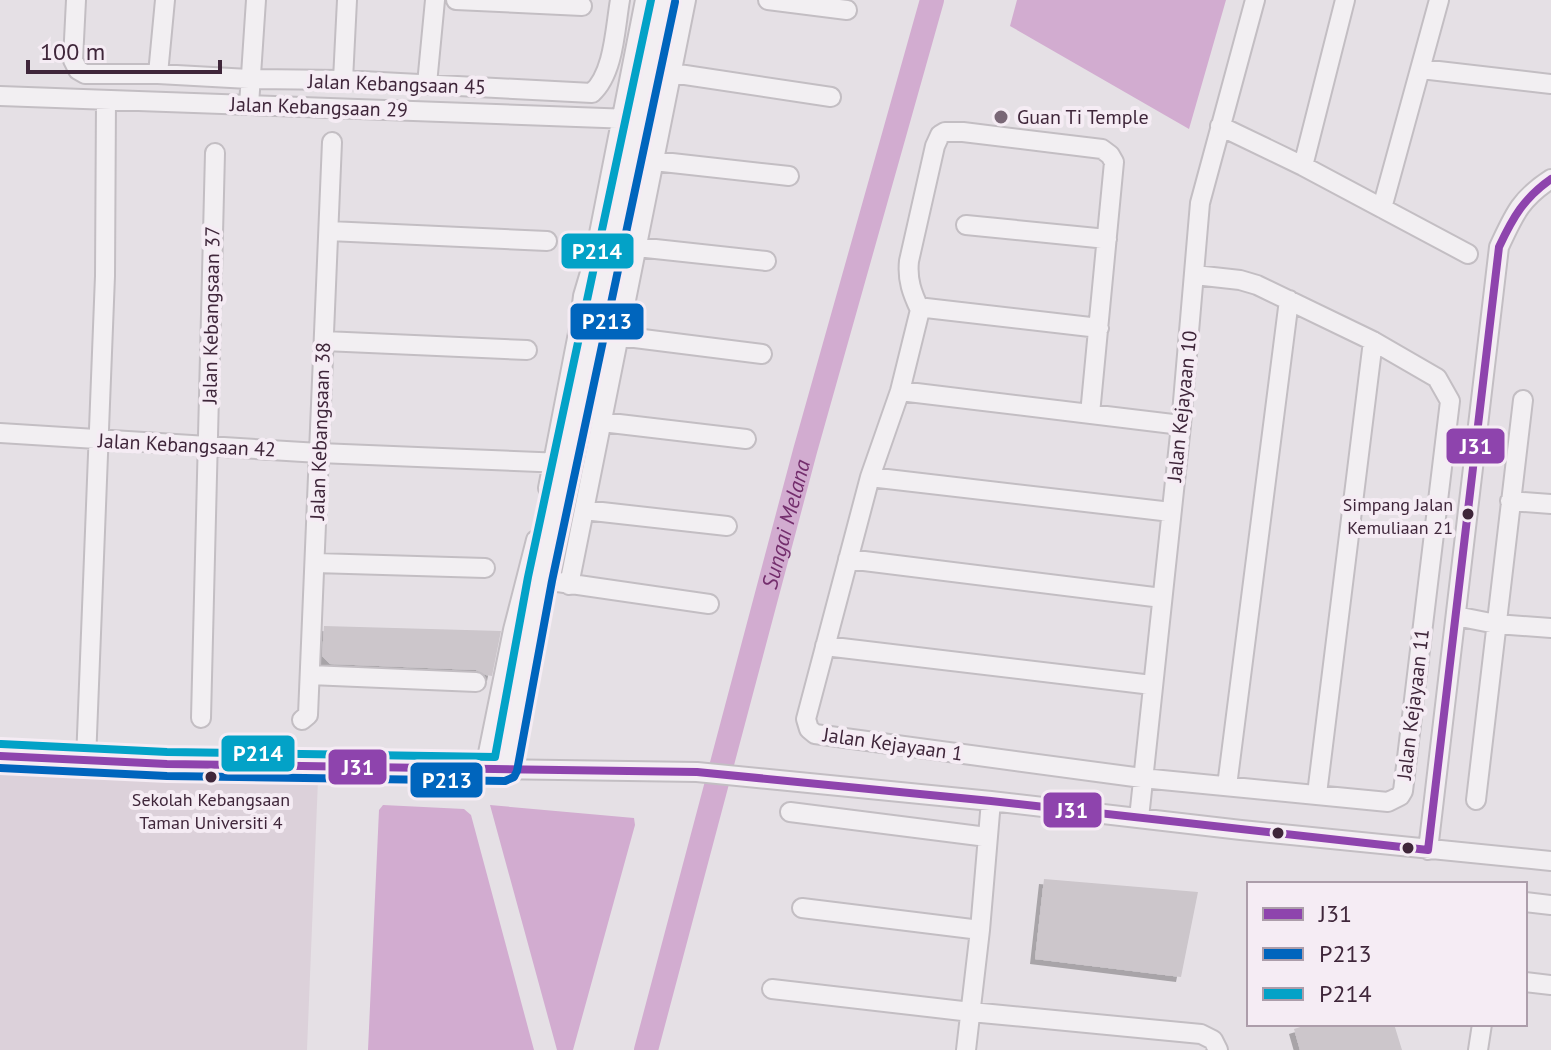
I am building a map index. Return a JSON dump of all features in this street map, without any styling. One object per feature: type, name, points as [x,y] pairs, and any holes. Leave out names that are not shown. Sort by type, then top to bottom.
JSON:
[{"type":"street","name":"Jalan Kebangsaan 45","points":[[76,0],[72,53],[78,70],[85,74],[343,80],[592,93],[607,73],[620,0]]},
{"type":"street","points":[[158,74],[165,0]]},
{"type":"street","points":[[249,105],[256,0]]},
{"type":"street","points":[[343,80],[347,0]]},
{"type":"street","points":[[427,84],[435,0]]},
{"type":"street","points":[[456,0],[582,6]]},
{"type":"street","points":[[505,769],[542,518],[559,462],[629,119],[645,0]]},
{"type":"street","points":[[629,119],[663,0]]},
{"type":"street","points":[[569,585],[686,0]]},
{"type":"street","points":[[768,0],[847,10]]},
{"type":"street","name":"Jalan Kejayaan 10","points":[[1139,818],[1181,425],[1200,203],[1255,0]]},
{"type":"street","points":[[1303,166],[1345,0]]},
{"type":"street","points":[[1382,208],[1439,0]]},
{"type":"street","points":[[1421,69],[1551,84]]},
{"type":"street","points":[[672,73],[831,97]]},
{"type":"street","name":"Jalan Kebangsaan 29","points":[[0,96],[629,119]]},
{"type":"street","points":[[86,761],[105,276],[106,100]]},
{"type":"street","points":[[1220,126],[1303,166],[1468,254]]},
{"type":"street","points":[[1090,414],[1114,162],[1102,149],[945,132],[935,146],[909,261],[910,288],[920,310],[900,391],[1090,414],[1181,425]]},
{"type":"street","name":"Jalan Kebangsaan 38","points":[[304,719],[308,715],[310,675],[332,142]]},
{"type":"street","name":"Jalan Kebangsaan 37","points":[[201,718],[215,153]]},
{"type":"street","points":[[654,161],[789,176]]},
{"type":"street","points":[[1428,850],[1499,247],[1518,207],[1536,188],[1551,179]]},
{"type":"street","points":[[966,225],[1107,239]]},
{"type":"street","points":[[329,231],[547,241]]},
{"type":"street","points":[[637,247],[766,261]]},
{"type":"street","points":[[1195,275],[1257,285],[1373,341],[1317,794]]},
{"type":"street","points":[[1227,786],[1289,300]]},
{"type":"street","points":[[920,310],[926,308],[1099,328]]},
{"type":"street","points":[[586,329],[762,354]]},
{"type":"street","points":[[324,341],[527,350]]},
{"type":"street","name":"Jalan Kejayaan 11","points":[[1142,778],[1388,802],[1403,791],[1450,401],[1437,378],[1373,341]]},
{"type":"street","name":"Jalan Kejayaan 1","points":[[900,391],[870,477],[806,719],[809,729],[815,734],[1142,778]]},
{"type":"street","points":[[1476,800],[1523,400]]},
{"type":"street","points":[[602,422],[746,439]]},
{"type":"street","name":"Jalan Kebangsaan 42","points":[[0,433],[319,453],[559,462]]},
{"type":"street","points":[[870,477],[1171,512]]},
{"type":"street","points":[[1510,501],[1551,504]]},
{"type":"street","points":[[584,510],[727,526]]},
{"type":"street","points":[[848,559],[1162,598]]},
{"type":"street","points":[[315,563],[485,568]]},
{"type":"street","points":[[534,578],[709,604]]},
{"type":"street","points":[[485,768],[513,630],[534,578]]},
{"type":"street","points":[[1456,616],[1496,624],[1551,628]]},
{"type":"street","points":[[825,646],[1152,685]]},
{"type":"street","points":[[310,675],[476,682]]},
{"type":"street","points":[[0,756],[167,764],[697,772],[1551,861]]},
{"type":"street","points":[[966,1050],[991,801]]},
{"type":"street","points":[[790,812],[987,837]]},
{"type":"street","points":[[1527,902],[1551,905]]},
{"type":"street","points":[[802,908],[980,930]]},
{"type":"street","points":[[1527,982],[1551,985]]},
{"type":"street","points":[[772,989],[1201,1034],[1213,1040],[1218,1050]]},
{"type":"street","points":[[1478,1050],[1482,1026]]},
{"type":"shaded area","points":[[1017,0],[1226,0],[1189,129],[1010,26]]},
{"type":"shaded area","points":[[0,764],[318,780],[307,1050],[0,1050]]},
{"type":"shaded area","points":[[383,805],[464,809],[471,815],[534,1050],[368,1050],[379,810]]},
{"type":"shaded area","points":[[490,805],[634,818],[635,825],[573,1050],[557,1050]]},
{"type":"building","points":[[324,626],[501,631],[492,676],[476,670],[330,664],[322,656]]},
{"type":"building","points":[[1044,879],[1198,892],[1181,977],[1035,959]]},
{"type":"building","points":[[1304,1026],[1395,1026],[1402,1050],[1300,1050],[1294,1029]]},
{"type":"waterway","name":"Sungai Melana","points":[[646,1050],[805,451],[932,0]]},
{"type":"transit line","name":"P214","points":[[1,744],[167,752],[495,757],[528,577],[651,0]]},
{"type":"transit line","name":"P213","points":[[0,768],[167,776],[505,781],[514,777],[552,581],[675,2]]},
{"type":"transit line","name":"J31","points":[[1428,850],[1499,247],[1520,209],[1533,193],[1551,179]]},
{"type":"transit line","name":"J31","points":[[0,756],[167,764],[697,772],[1428,850]]},
{"type":"place","name":"Guan Ti Temple","points":[[1001,117]]},
{"type":"place","name":"Simpang Jalan Kemuliaan 21","points":[[1468,514]]},
{"type":"place","name":"Sekolah Kebangsaan Taman Universiti 4","points":[[211,777]]}]
